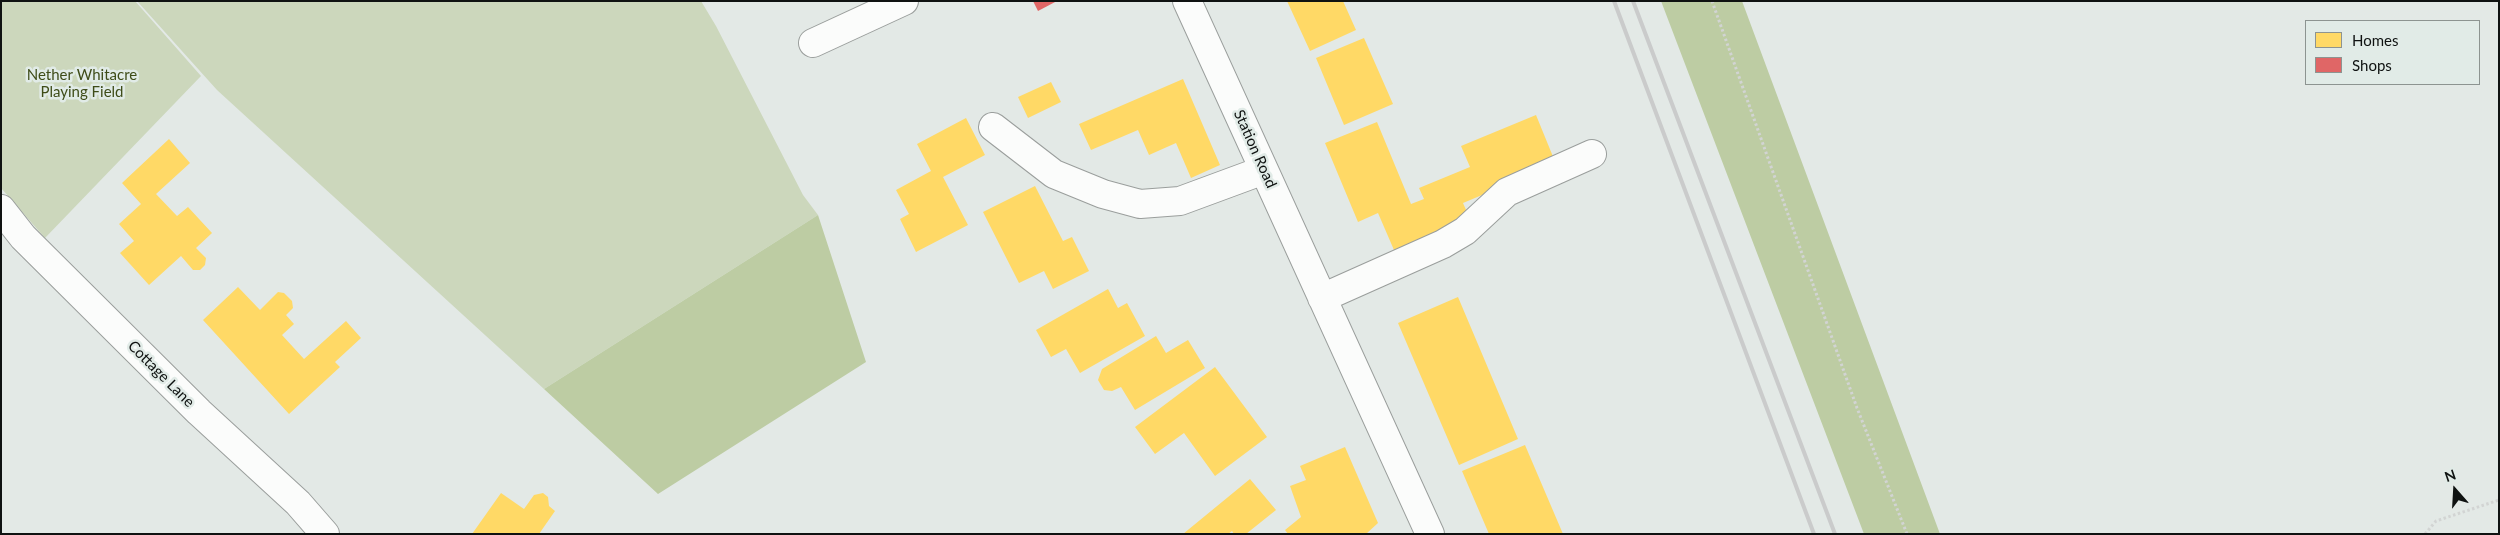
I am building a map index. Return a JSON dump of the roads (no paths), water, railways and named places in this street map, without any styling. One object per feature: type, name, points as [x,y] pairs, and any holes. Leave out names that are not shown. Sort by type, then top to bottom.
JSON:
[{"type":"street","points":[[812,43],[904,1]]},
{"type":"street","name":"Station Road","points":[[1187,1],[1430,534]]},
{"type":"street","points":[[993,127],[1054,174],[1104,194],[1140,204],[1180,201],[1264,170]]},
{"type":"street","points":[[1322,298],[1443,244],[1465,231],[1507,192],[1592,154]]},
{"type":"street","name":"Cottage Lane","points":[[1,209],[30,244],[199,412],[298,503],[325,534]]},
{"type":"railway","points":[[1614,1],[1814,534]]},
{"type":"railway","points":[[1633,1],[1835,534]]},
{"type":"park label","name":"Nether Whitacre Playing Field","points":[[82,84]]}]
